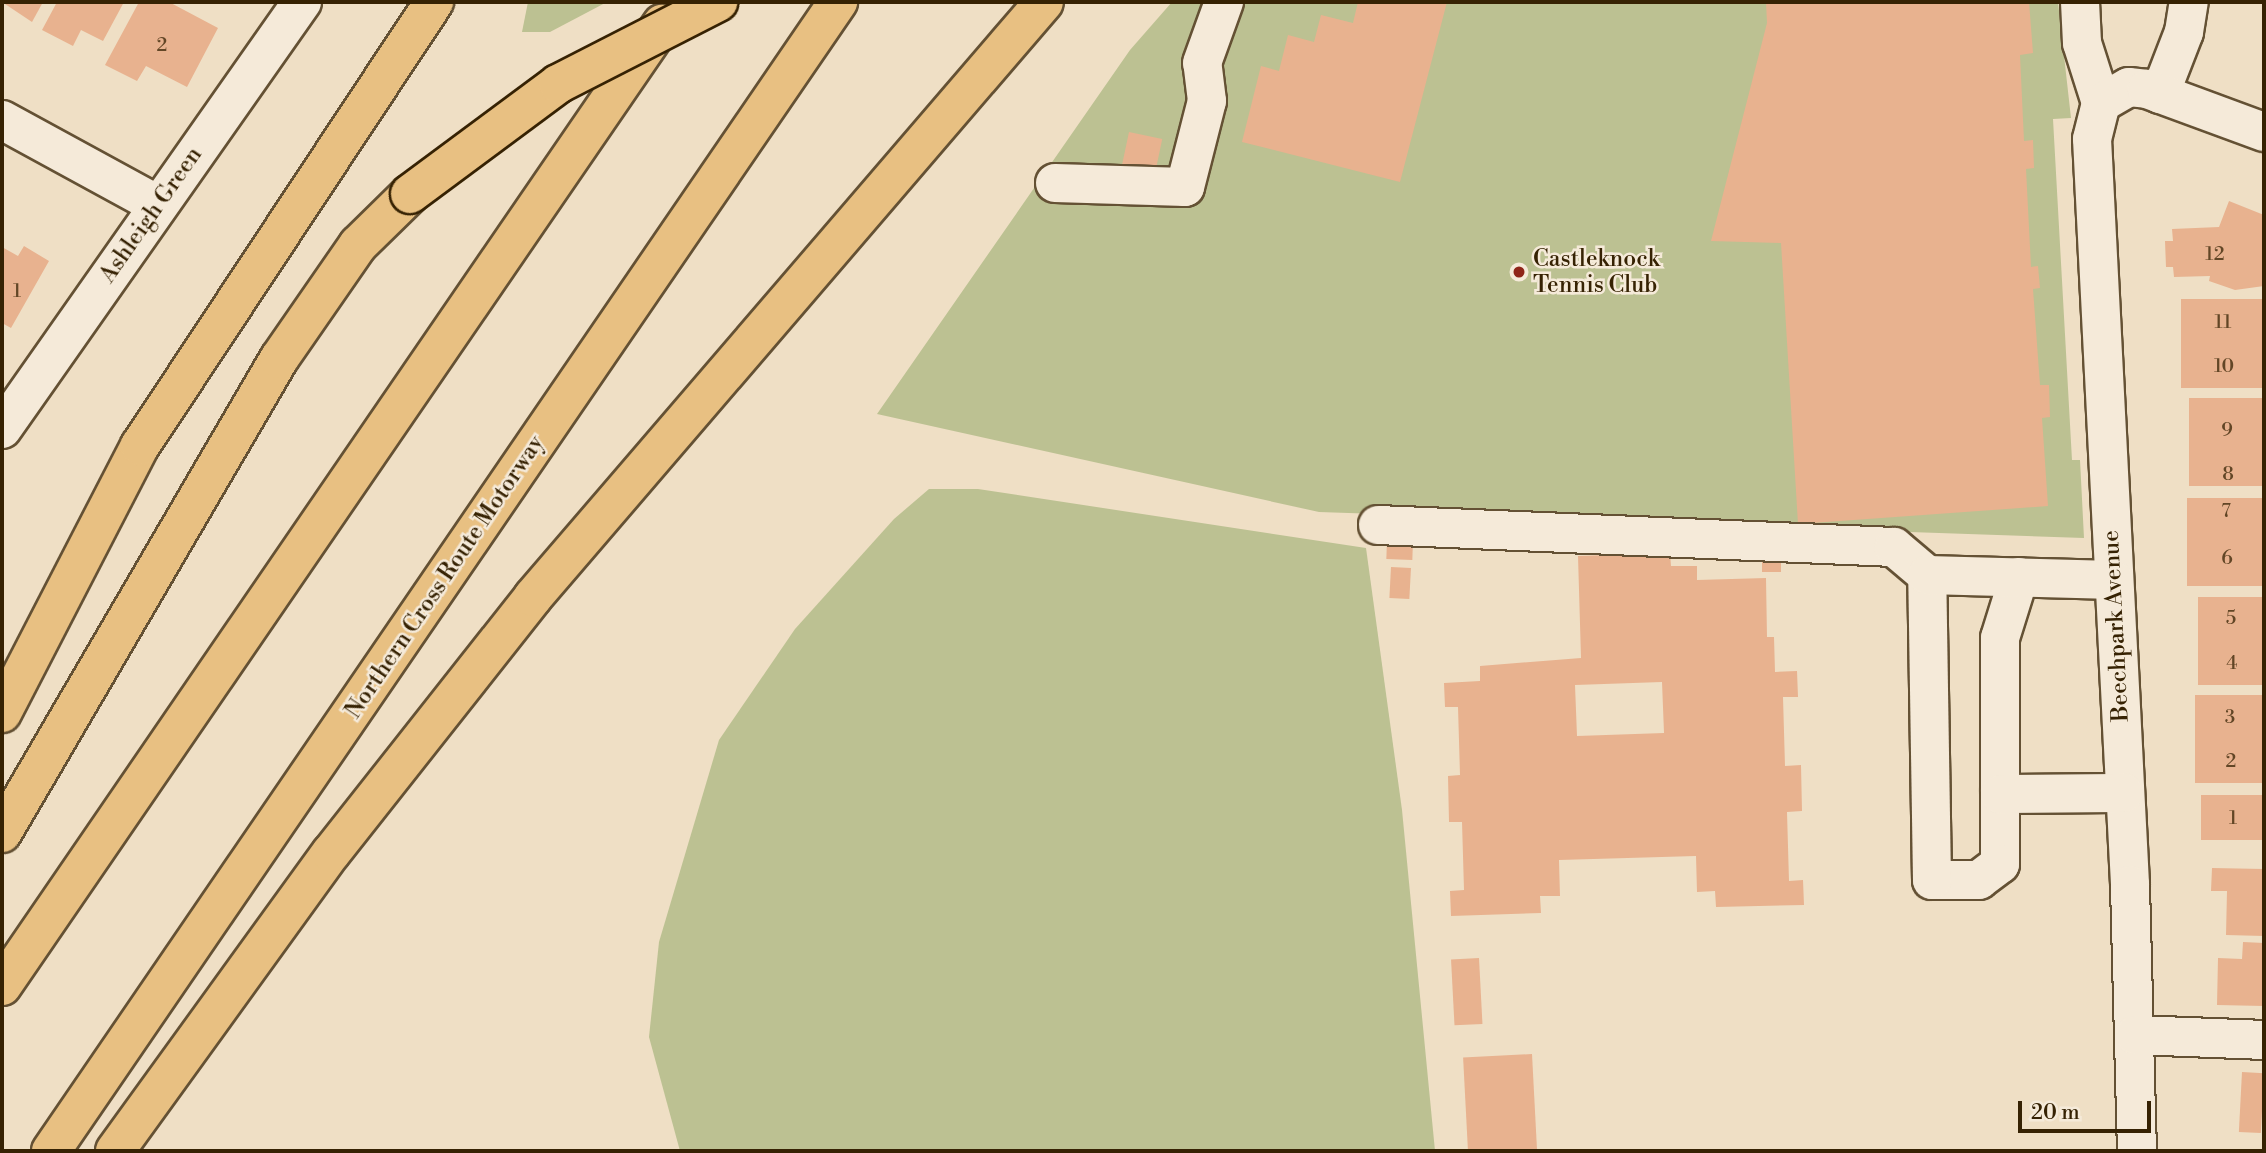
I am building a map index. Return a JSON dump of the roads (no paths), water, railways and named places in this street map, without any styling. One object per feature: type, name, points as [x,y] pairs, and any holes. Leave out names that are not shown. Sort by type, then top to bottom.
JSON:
[{"type":"highway","points":[[2,713],[140,446],[434,2]]},
{"type":"highway","points":[[2,986],[677,2]]},
{"type":"highway","points":[[2,833],[279,359],[358,245],[410,194],[558,84],[718,2]]},
{"type":"highway","name":"Northern Cross Route Motorway","points":[[51,1151],[838,2]]},
{"type":"highway","points":[[115,1151],[331,853],[533,597],[1044,2]]},
{"type":"street","name":"Ashleigh Green","points":[[2,429],[302,2]]},
{"type":"street","points":[[1055,183],[1185,187],[1207,101],[1202,64],[1224,2]]},
{"type":"street","points":[[2080,2],[2082,43],[2101,103],[2129,87],[2160,94],[2264,132]]},
{"type":"street","points":[[2160,94],[2184,32],[2189,2]]},
{"type":"street","name":"Beechpark Avenue","points":[[2101,103],[2092,139],[2135,1035],[2137,1151]]},
{"type":"street","points":[[2,120],[158,205]]},
{"type":"street","points":[[1378,525],[1894,547],[1927,575],[2114,580]]},
{"type":"street","points":[[1927,575],[1932,880],[1979,880],[2000,864],[2000,638],[2019,578]]},
{"type":"street","points":[[2000,794],[2124,793]]},
{"type":"street","points":[[2135,1035],[2264,1040]]},
{"type":"place","name":"Castleknock Tennis Club","points":[[1519,272]]}]
